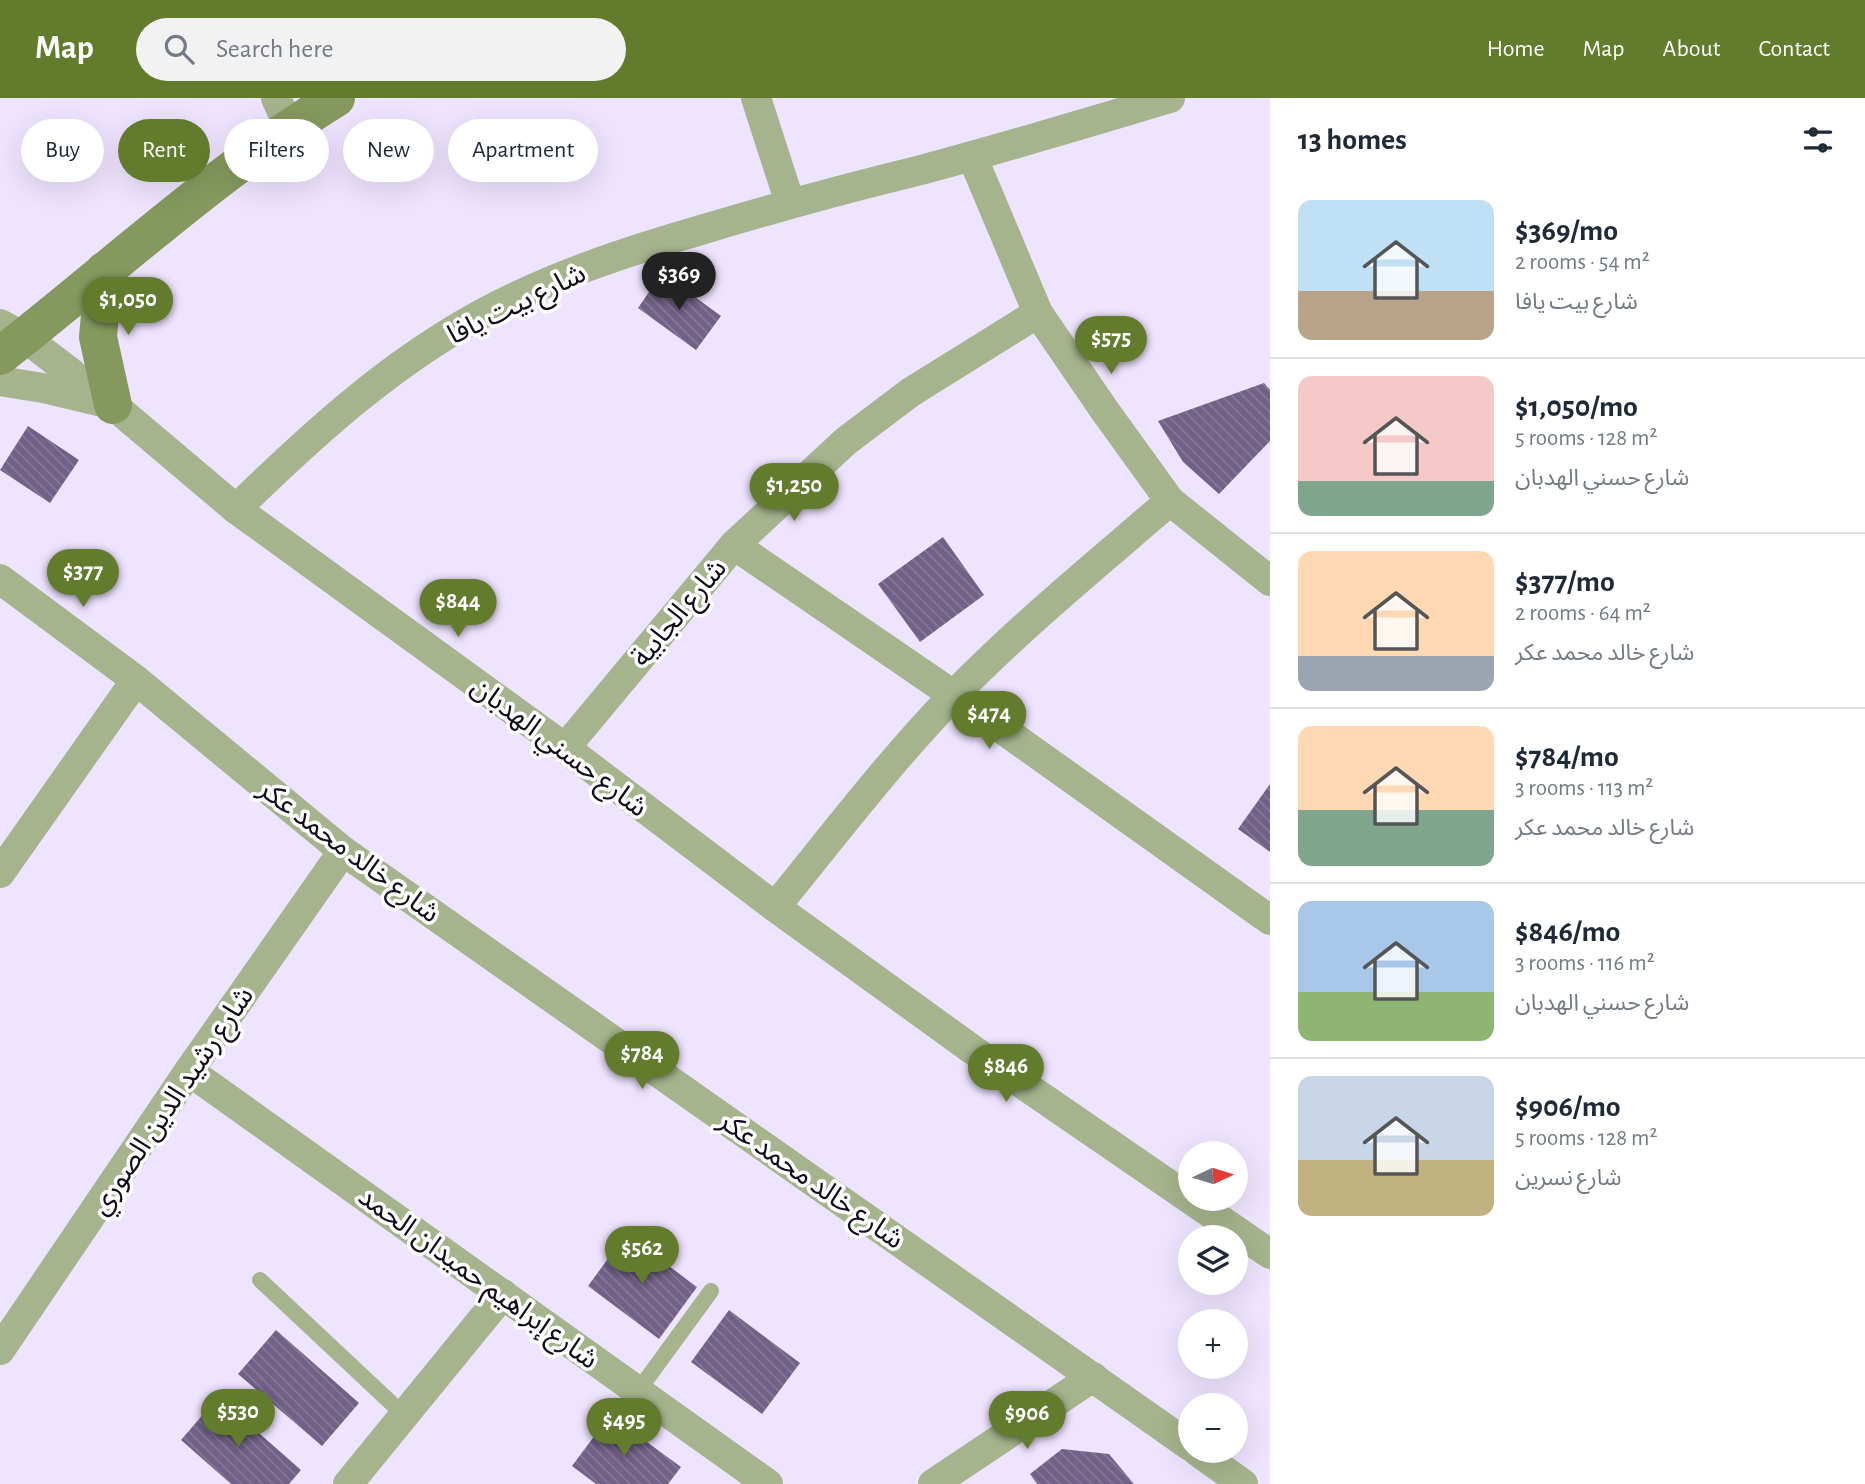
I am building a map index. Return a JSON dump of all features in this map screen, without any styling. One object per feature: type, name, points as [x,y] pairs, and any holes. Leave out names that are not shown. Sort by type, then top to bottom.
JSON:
[{"type":"street","points":[[8,339],[104,271],[283,112],[336,98]]},
{"type":"street","points":[[756,98],[790,203]]},
{"type":"street","name":"شارع بيت يافا","points":[[236,509],[313,434],[399,365],[480,315],[615,255],[790,203],[972,156],[1170,98]]},
{"type":"street","points":[[972,156],[1038,313],[1105,411],[1170,501],[1270,581]]},
{"type":"street","points":[[104,271],[98,337],[113,404]]},
{"type":"street","name":"شارع الجابية","points":[[565,748],[734,545],[846,440],[911,391],[1038,313]]},
{"type":"street","name":"شارع حسني الهدبان","points":[[8,339],[113,404],[236,509],[565,748],[775,907],[973,1050],[1270,1254]]},
{"type":"street","name":"شارع حسني الهدبان","points":[[0,381],[113,404]]},
{"type":"street","points":[[775,907],[897,758],[953,696],[1038,614],[1170,501]]},
{"type":"street","points":[[734,545],[984,716],[1270,920]]},
{"type":"street","name":"شارع خالد محمد عكر","points":[[0,579],[136,680],[343,851],[1178,1437]]},
{"type":"street","points":[[0,873],[136,680]]},
{"type":"street","name":"شارع رشيد الدين الصوري","points":[[0,1350],[189,1071],[343,851]]},
{"type":"street","name":"شارع إبراهيم حميدان الحمد","points":[[189,1071],[768,1484]]},
{"type":"street","points":[[348,1484],[503,1294]]},
{"type":"street","points":[[933,1484],[1093,1377]]},
{"type":"street","points":[[1214,1463],[1243,1484]]},
{"type":"lane","points":[[260,1280],[404,1415]]},
{"type":"lane","points":[[638,1391],[711,1290]]},
{"type":"building","points":[[662,273],[721,316],[696,350],[638,308]]},
{"type":"building","points":[[1264,383],[1270,390],[1270,441],[1219,494],[1183,462],[1158,421]]},
{"type":"building","points":[[28,426],[79,460],[50,503],[0,470]]},
{"type":"building","points":[[943,537],[984,595],[920,642],[878,584]]},
{"type":"building","points":[[1270,784],[1270,852],[1238,829]]},
{"type":"building","points":[[626,1234],[697,1287],[659,1339],[588,1286]]},
{"type":"building","points":[[729,1310],[800,1363],[762,1414],[691,1362]]},
{"type":"building","points":[[276,1330],[359,1403],[322,1446],[238,1374]]},
{"type":"building","points":[[218,1397],[301,1470],[289,1484],[231,1484],[181,1440]]},
{"type":"building","points":[[610,1415],[681,1467],[668,1484],[596,1484],[572,1466]]},
{"type":"building","points":[[1062,1449],[1109,1454],[1134,1484],[1037,1484],[1030,1474]]}]
